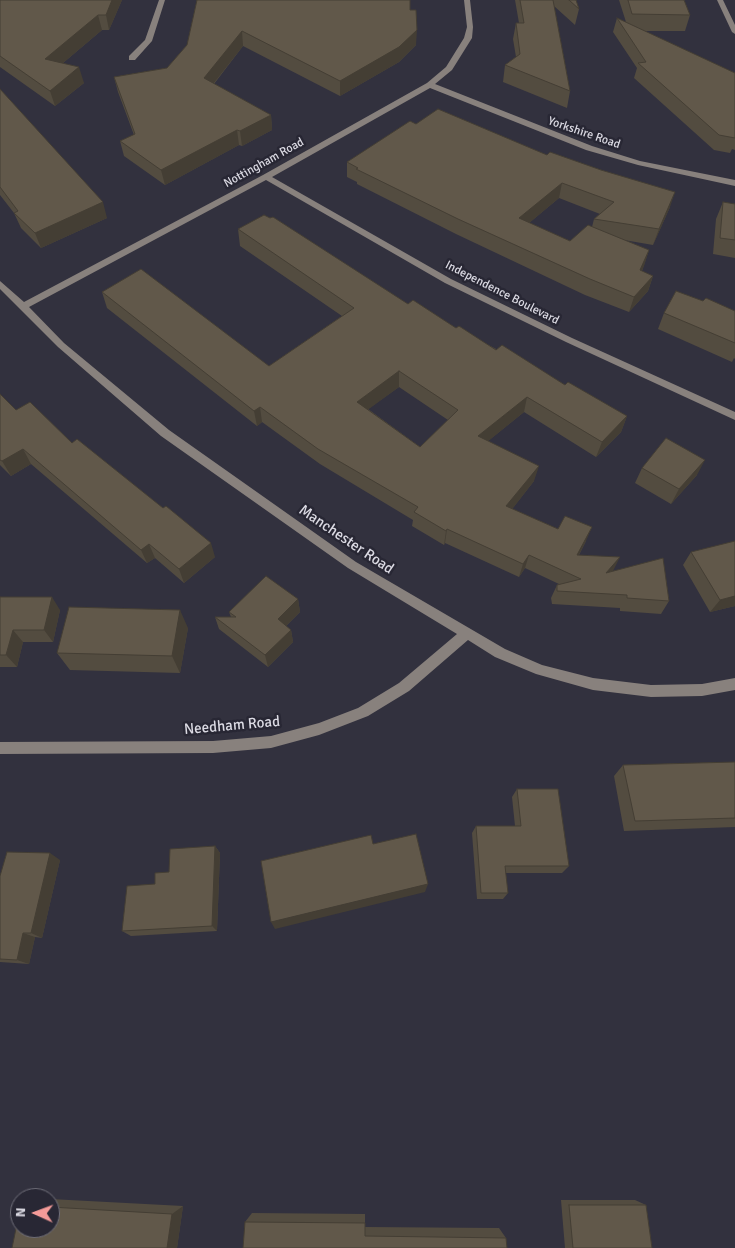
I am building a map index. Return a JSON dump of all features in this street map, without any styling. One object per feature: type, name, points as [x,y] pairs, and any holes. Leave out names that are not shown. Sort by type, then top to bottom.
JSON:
[{"type":"street","points":[[132,58],[148,41],[162,0]]},
{"type":"street","name":"Nottingham Road","points":[[22,308],[266,177],[430,85],[449,68],[468,38],[470,27],[468,0]]},
{"type":"street","points":[[720,0],[735,32]]},
{"type":"street","name":"Yorkshire Road","points":[[430,85],[589,148],[638,163],[735,184]]},
{"type":"street","name":"Independence Boulevard","points":[[266,177],[448,281],[569,340],[735,416]]},
{"type":"street","name":"Manchester Road","points":[[0,284],[22,308],[106,385],[165,433],[352,564],[500,653],[541,670],[593,684],[651,691],[702,690],[735,684]]},
{"type":"street","name":"Needham Road","points":[[0,748],[213,747],[271,742],[319,729],[363,712],[404,687],[466,634]]},
{"type":"building","points":[[0,0],[112,0],[106,15],[98,15],[45,59],[79,67],[50,91],[0,56]]},
{"type":"building","points":[[197,0],[410,0],[410,10],[416,10],[417,30],[399,47],[340,81],[242,31],[204,78],[271,115],[240,131],[237,130],[161,170],[120,141],[135,134],[114,77],[167,68],[187,45]]},
{"type":"building","points":[[520,0],[553,0],[570,91],[505,65],[520,54],[516,23],[524,23]]},
{"type":"building","points":[[569,0],[576,0],[579,9]]},
{"type":"building","points":[[628,0],[684,0],[690,15],[632,14]]},
{"type":"building","points":[[617,18],[735,73],[735,138],[719,135],[638,63],[646,62]]},
{"type":"building","points":[[0,89],[103,202],[35,233],[14,213],[18,211],[0,187]]},
{"type":"building","points":[[438,109],[547,155],[550,152],[601,170],[675,192],[659,229],[594,219],[614,202],[562,183],[519,218],[570,241],[588,225],[649,250],[640,270],[653,276],[634,297],[458,219],[356,169],[358,168],[347,162],[410,121],[416,124]]},
{"type":"building","points":[[723,202],[735,204],[735,240],[720,238]]},
{"type":"building","points":[[264,215],[270,218],[273,217],[408,304],[413,300],[456,328],[459,326],[496,350],[502,345],[565,385],[568,382],[627,416],[602,442],[527,397],[478,436],[539,466],[506,506],[558,529],[565,516],[592,527],[577,555],[620,557],[606,573],[663,558],[669,601],[627,598],[627,595],[557,591],[557,585],[581,579],[529,555],[523,564],[447,529],[446,531],[414,512],[418,507],[318,449],[260,407],[254,411],[102,292],[141,269],[269,366],[354,308],[238,229]],"holes":[[[399,371],[458,410],[420,447],[357,402]]]},
{"type":"building","points":[[676,291],[703,301],[706,298],[735,311],[735,343],[664,313]]},
{"type":"building","points":[[0,394],[16,410],[30,402],[72,443],[77,439],[163,508],[166,506],[211,543],[179,569],[149,544],[141,550],[23,449],[2,461],[0,460]]},
{"type":"building","points":[[666,438],[705,460],[679,489],[642,468]]},
{"type":"building","points":[[735,541],[735,596],[720,600],[691,552]]},
{"type":"building","points":[[266,576],[298,599],[278,619],[291,630],[265,655],[215,617],[236,617],[229,612]]},
{"type":"building","points":[[0,597],[52,597],[44,630],[13,630],[6,655],[0,655]]},
{"type":"building","points":[[69,607],[180,610],[172,656],[57,653]]},
{"type":"building","points":[[735,762],[735,818],[635,821],[623,765]]},
{"type":"building","points":[[517,789],[558,789],[569,866],[505,866],[508,893],[481,893],[476,826],[521,826]]},
{"type":"building","points":[[416,834],[428,884],[271,922],[261,861],[371,835],[373,844]]},
{"type":"building","points":[[215,846],[212,926],[122,931],[127,886],[155,884],[155,873],[169,872],[170,849]]},
{"type":"building","points":[[7,852],[50,853],[31,933],[23,933],[17,960],[0,959],[0,876]]},
{"type":"building","points":[[569,1205],[646,1205],[652,1248],[573,1248]]},
{"type":"building","points":[[60,1208],[172,1214],[167,1248],[12,1248],[14,1238],[60,1238]]},
{"type":"building","points":[[245,1222],[365,1223],[365,1236],[506,1238],[507,1248],[243,1248]]}]
